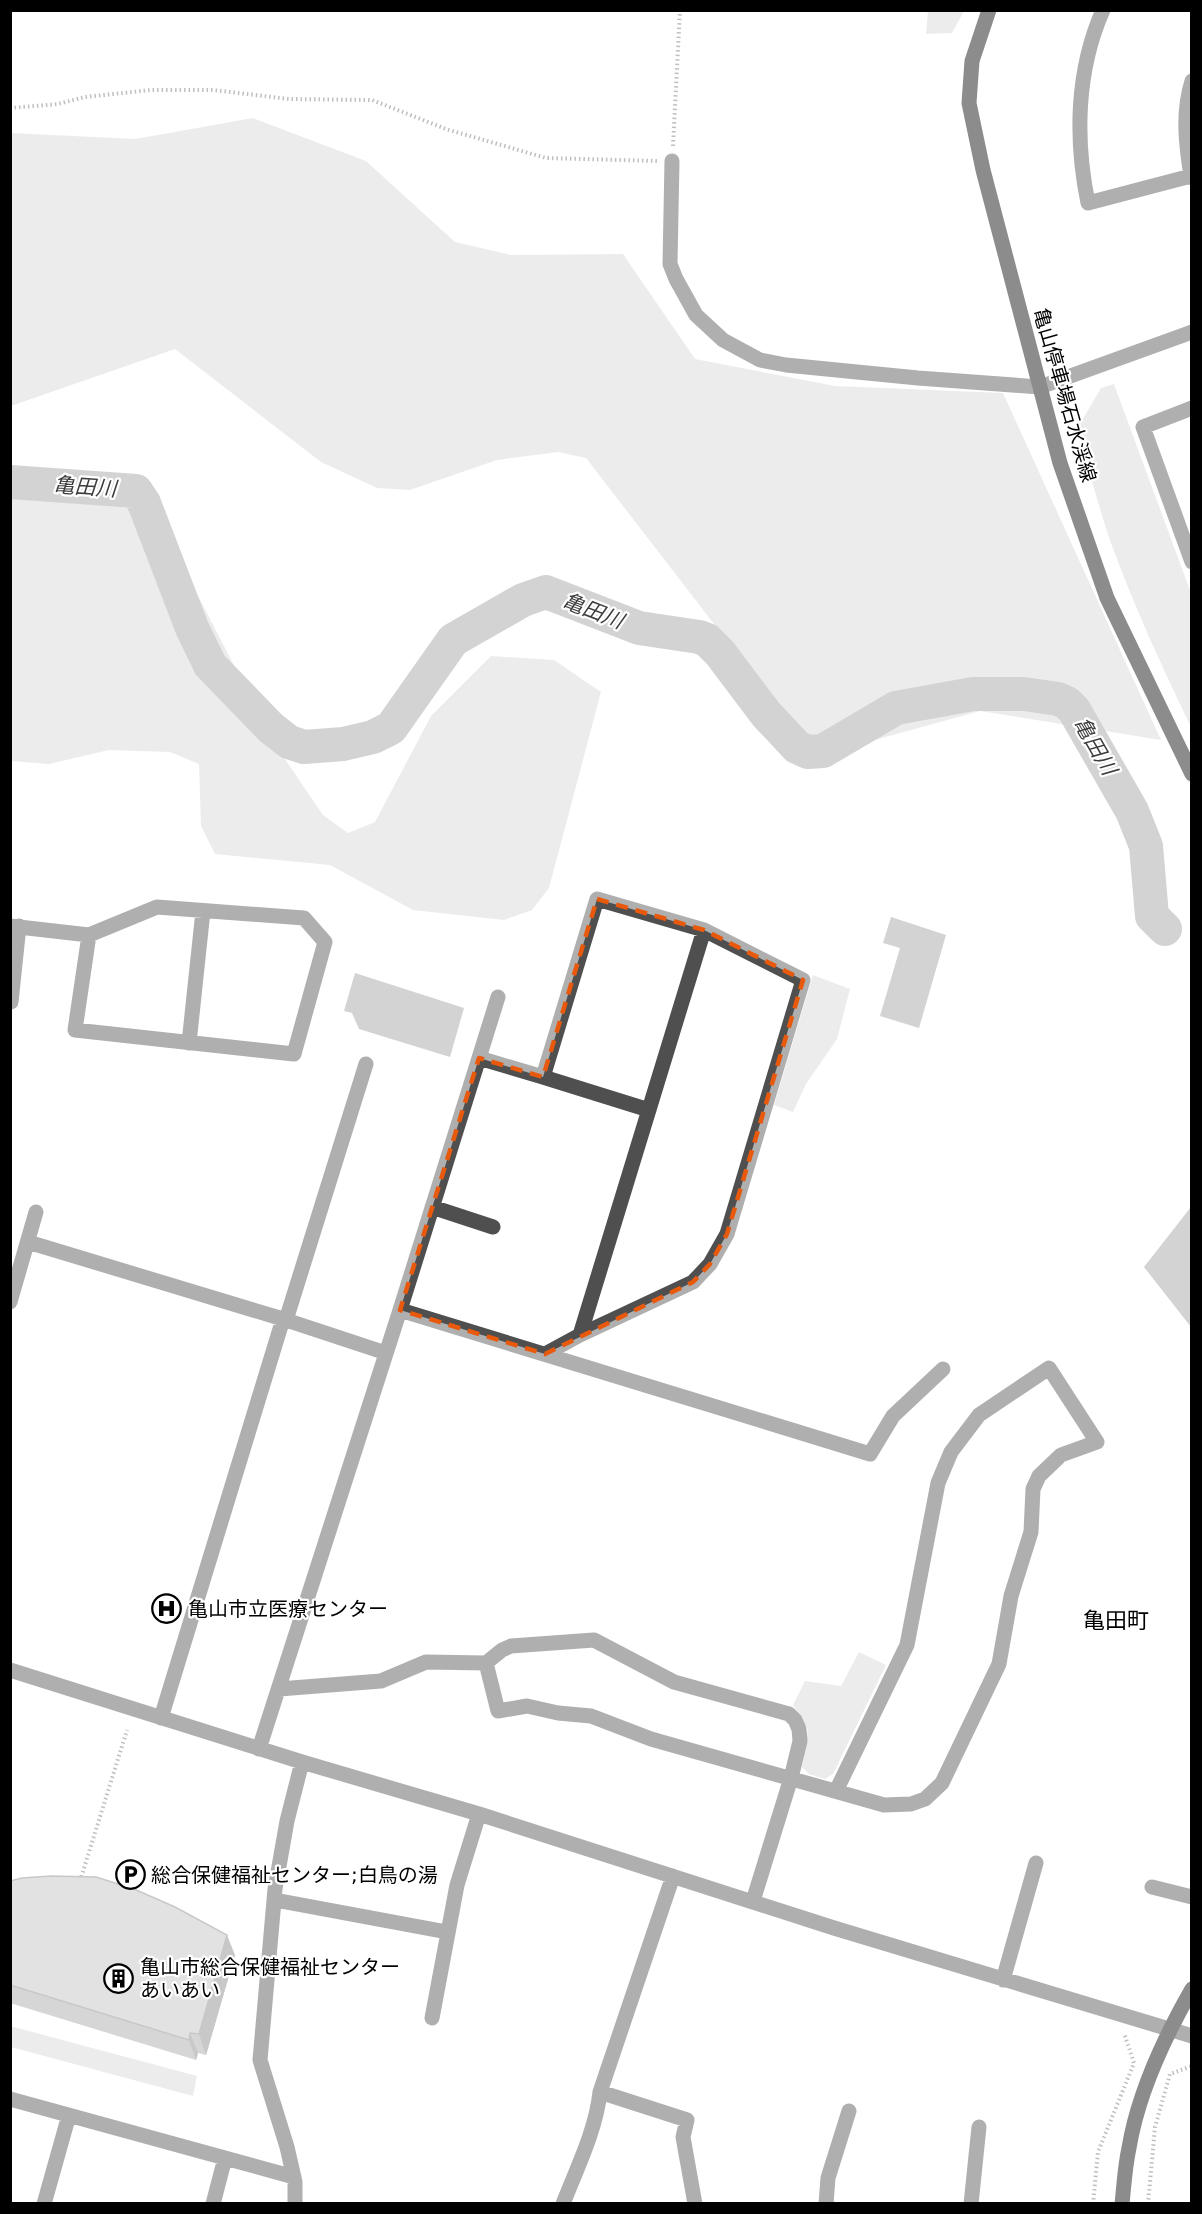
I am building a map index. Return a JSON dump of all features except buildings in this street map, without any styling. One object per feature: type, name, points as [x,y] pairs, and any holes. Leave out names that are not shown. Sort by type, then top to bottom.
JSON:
[{"type":"main road","name":"亀山停車場石水渓線","points":[[989,10],[972,61],[969,103],[983,170],[1060,463],[1107,598],[1191,774]]},
{"type":"main road","points":[[1122,2204],[1129,2147],[1143,2097],[1169,2030],[1191,1989]]},
{"type":"street","points":[[1103,10],[1090,45],[1081,101],[1080,134],[1083,180],[1088,203],[1191,177],[1186,141],[1186,112],[1191,81]]},
{"type":"street","points":[[672,161],[670,264],[676,279],[696,315],[723,340],[760,360],[918,378],[1040,387],[1191,332]]},
{"type":"street","points":[[1191,408],[1143,427],[1191,562]]},
{"type":"street","points":[[1176,520],[1191,515]]},
{"type":"street","points":[[543,1077],[597,899],[704,930],[804,980],[727,1234],[710,1264],[693,1282],[545,1354]]},
{"type":"street","points":[[11,1002],[15,926],[89,935],[157,907],[304,918],[325,942],[294,1054],[75,1030],[89,935]]},
{"type":"street","points":[[189,1043],[203,911]]},
{"type":"street","points":[[580,1335],[704,930]]},
{"type":"street","points":[[259,1749],[498,998]]},
{"type":"street","points":[[478,1058],[649,1110]]},
{"type":"street","points":[[161,1718],[366,1064]]},
{"type":"street","points":[[432,1207],[493,1227]]},
{"type":"street","points":[[10,1302],[36,1212]]},
{"type":"street","points":[[28,1242],[386,1353]]},
{"type":"street","points":[[400,1310],[870,1454],[893,1416],[943,1369]]},
{"type":"street","points":[[486,1663],[498,1711],[528,1706],[558,1713],[591,1716],[651,1739],[884,1805],[911,1804],[925,1799],[942,1784],[999,1664],[1011,1596],[1031,1532],[1034,1490],[1039,1476],[1061,1455],[1097,1442],[1049,1368],[979,1415],[951,1452],[938,1482],[907,1645],[836,1791]]},
{"type":"street","points":[[279,1689],[381,1681],[426,1662],[486,1663],[511,1646],[594,1640],[674,1682],[789,1714],[799,1728],[800,1741],[791,1778],[753,1900]]},
{"type":"street","points":[[10,1670],[259,1749],[479,1814],[1003,1980],[1191,2036]]},
{"type":"street","points":[[295,2204],[294,2177],[287,2146],[260,2060],[275,1900],[287,1821],[302,1762]]},
{"type":"street","points":[[432,2018],[457,1885],[479,1814]]},
{"type":"street","points":[[1003,1980],[1036,1863]]},
{"type":"street","points":[[563,2204],[599,2106],[600,2092],[673,1876]]},
{"type":"street","points":[[1152,1887],[1191,1897]]},
{"type":"street","points":[[275,1900],[447,1932]]},
{"type":"street","points":[[600,2092],[687,2120],[683,2137],[695,2204]]},
{"type":"street","points":[[10,2099],[294,2177]]},
{"type":"street","points":[[826,2204],[828,2178],[849,2111]]},
{"type":"street","points":[[44,2204],[69,2115]]},
{"type":"street","points":[[971,2204],[978,2127]]},
{"type":"street","points":[[213,2204],[225,2158]]},
{"type":"path","points":[[10,108],[58,104],[85,97],[151,90],[213,90],[289,99],[372,100],[446,129],[546,158],[672,161],[680,10]]},
{"type":"path","points":[[78,1888],[128,1730]]},
{"type":"path","points":[[1093,2204],[1098,2152],[1134,2063],[1123,2028]]},
{"type":"path","points":[[1148,2204],[1155,2127],[1170,2074],[1191,2066]]},
{"type":"highlighted area","points":[[597,899],[704,930],[803,980],[727,1234],[710,1264],[693,1282],[545,1354],[400,1310],[479,1058],[543,1077]]},
{"type":"shaded area","points":[[928,10],[964,11],[952,33],[926,34]]},
{"type":"shaded area","points":[[253,118],[366,161],[455,242],[511,255],[623,254],[695,359],[835,386],[1003,393],[1161,740],[980,711],[860,744],[800,743],[773,730],[714,624],[586,458],[558,452],[497,460],[410,490],[377,488],[321,462],[175,349],[11,406],[11,133],[135,139]]},
{"type":"shaded area","points":[[1114,384],[1191,593],[1191,727],[1120,567],[1077,429],[1101,388]]},
{"type":"shaded area","points":[[144,491],[274,743],[323,815],[348,833],[375,822],[431,716],[491,656],[554,660],[601,692],[549,888],[532,910],[504,920],[413,910],[330,865],[215,854],[201,826],[199,764],[170,752],[109,750],[49,764],[11,761],[11,496]]},
{"type":"shaded area","points":[[891,917],[946,935],[919,1028],[880,1016],[900,948],[883,943]]},
{"type":"shaded area","points":[[355,973],[464,1008],[450,1057],[359,1029],[352,1013],[344,1011]]},
{"type":"shaded area","points":[[813,975],[850,989],[837,1039],[806,1084],[793,1112],[774,1105]]},
{"type":"shaded area","points":[[1191,1207],[1191,1327],[1144,1267]]},
{"type":"shaded area","points":[[859,1652],[886,1665],[833,1774],[825,1779],[809,1774],[802,1767],[808,1729],[793,1705],[805,1681],[841,1686]]},
{"type":"shaded area","points":[[10,2026],[197,2076],[193,2096],[11,2047]]},
{"type":"waterway","name":"亀田川","points":[[10,482],[136,491],[144,503],[192,628],[210,665],[271,728],[289,742],[304,747],[343,744],[373,737],[391,728],[453,640],[523,600],[546,592],[639,628],[707,640],[720,653],[766,714],[797,747],[808,752],[823,751],[896,708],[973,694],[1024,694],[1058,699],[1067,703],[1074,710],[1132,811],[1146,846],[1152,916],[1165,929]]},
{"type":"place","name":"亀山市立医療センター","points":[[167,1609]]},
{"type":"place","name":"総合保健福祉センター;白鳥の湯","points":[[130,1875]]},
{"type":"place","name":"亀山市総合保健福祉センター あいあい","points":[[119,1979]]},
{"type":"district","name":"亀田町","points":[[1116,1620]]}]
